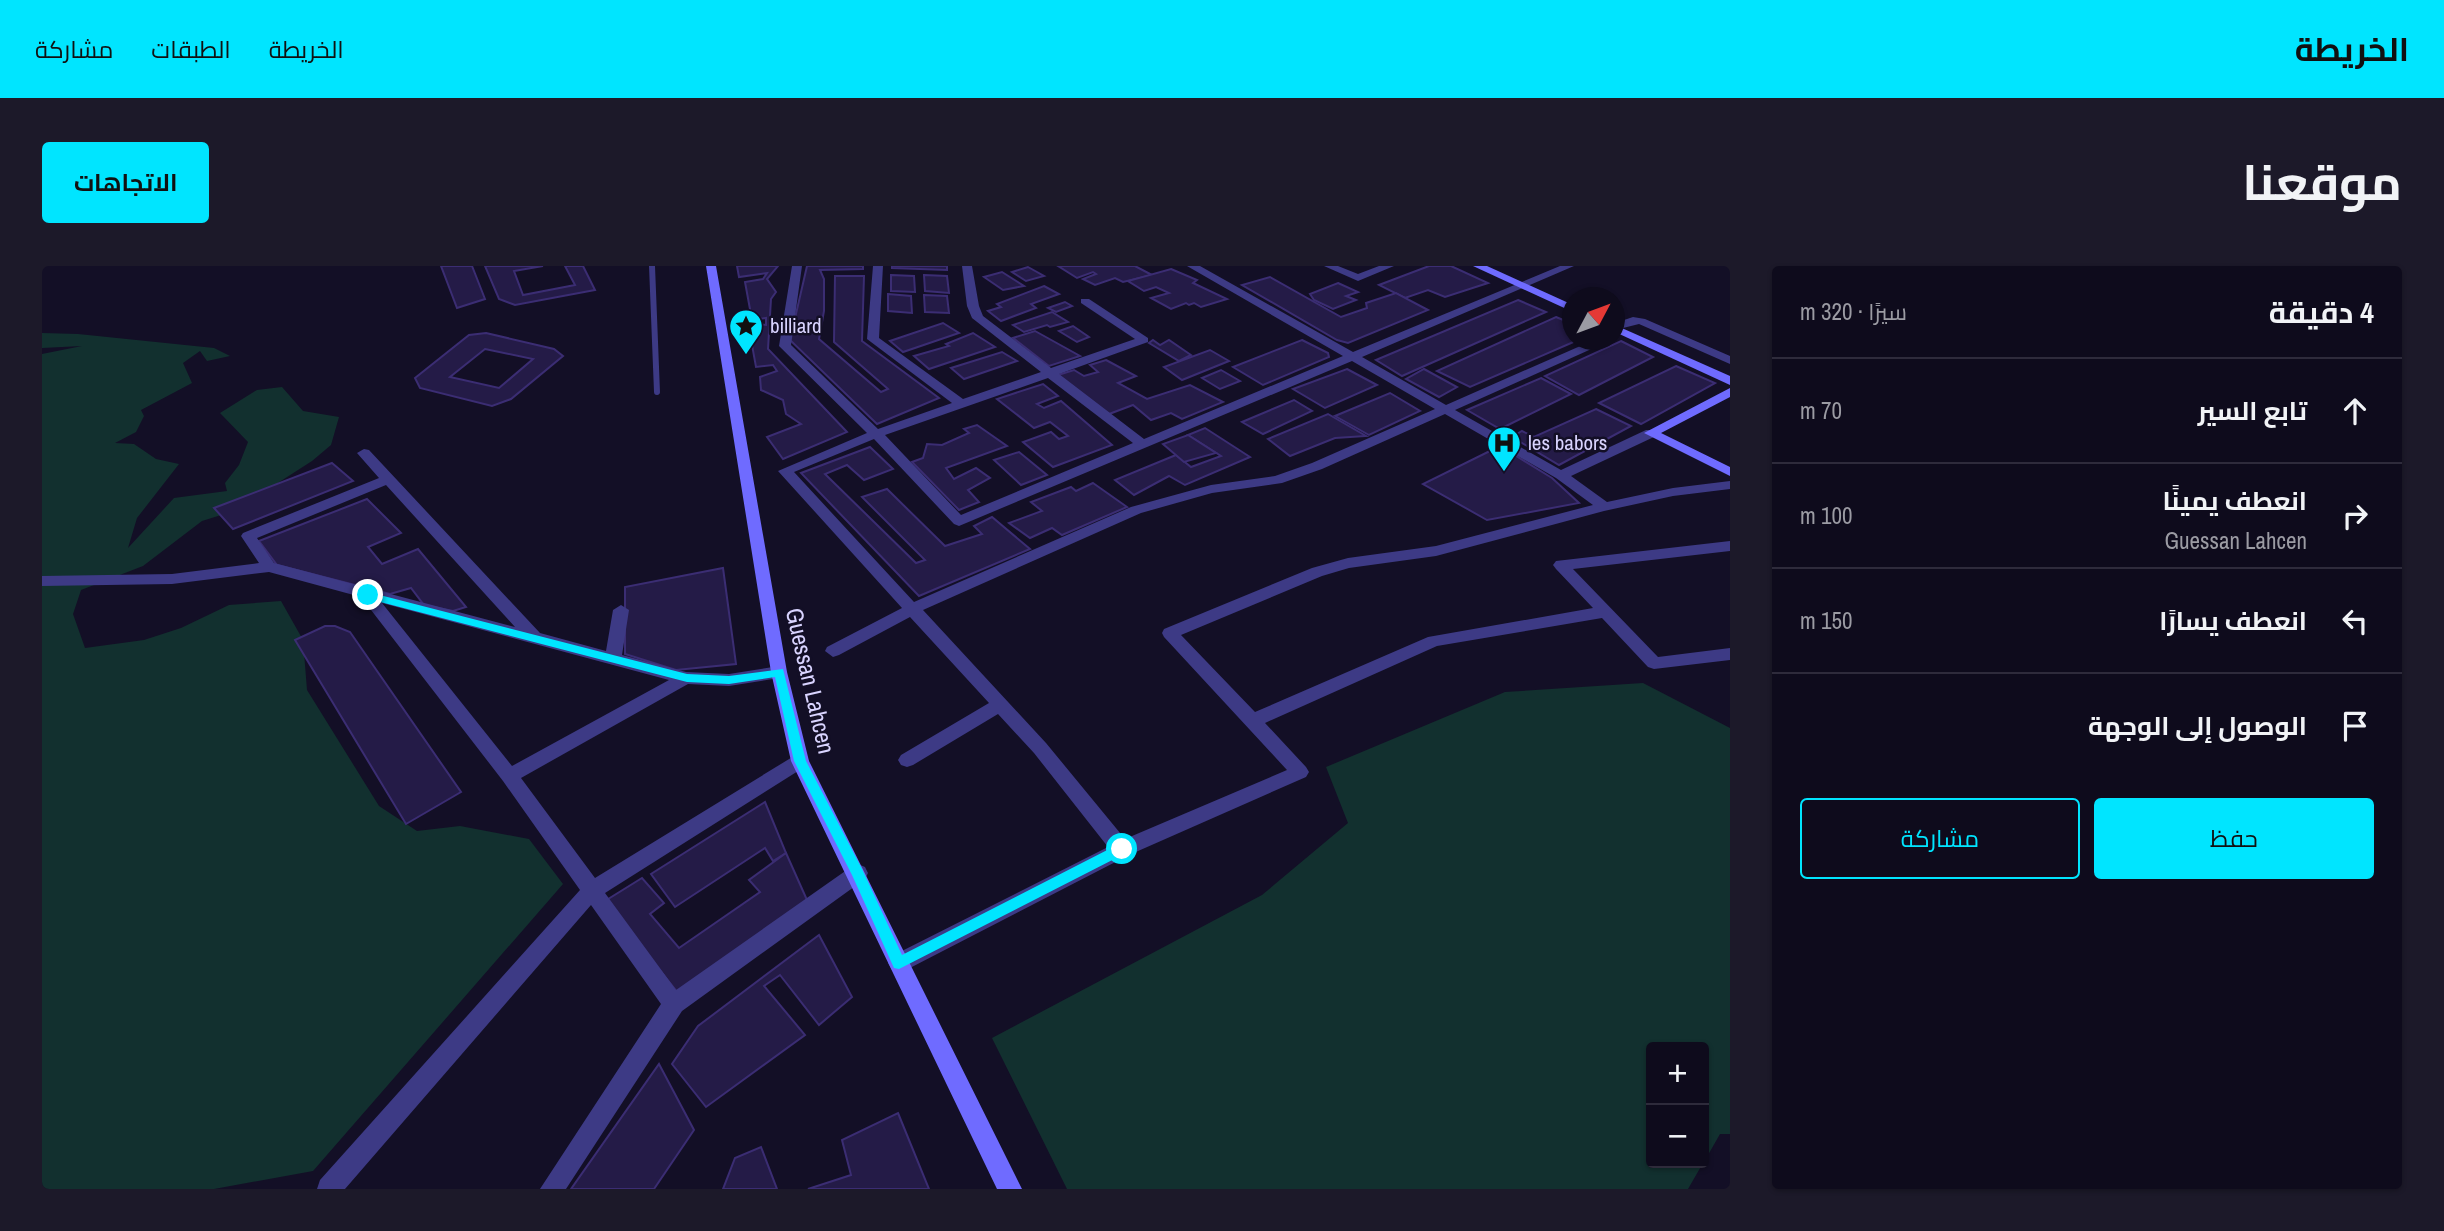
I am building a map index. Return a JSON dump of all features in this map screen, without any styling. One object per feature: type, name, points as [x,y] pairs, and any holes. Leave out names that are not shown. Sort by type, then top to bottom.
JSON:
[{"type":"main road","name":"Guessan Lahcen","points":[[710,266],[779,672],[800,761],[858,873],[1010,1189]]},
{"type":"main road","points":[[1478,266],[1562,304]]},
{"type":"main road","points":[[1625,334],[1730,381]]},
{"type":"main road","points":[[1651,433],[1730,392]]},
{"type":"main road","points":[[1651,433],[1730,472]]},
{"type":"street","points":[[796,266],[785,346],[876,434],[959,521],[1569,266]]},
{"type":"street","points":[[878,266],[873,339],[961,404]]},
{"type":"street","points":[[967,266],[972,306],[978,318],[1144,445]]},
{"type":"street","points":[[1192,266],[1561,475],[1604,507]]},
{"type":"street","points":[[1329,266],[1358,278],[1389,266]]},
{"type":"street","points":[[1086,302],[1144,340],[876,434],[785,471],[1040,747],[1122,849]]},
{"type":"street","points":[[1625,325],[1633,320],[1641,321],[1730,359]]},
{"type":"street","points":[[833,651],[914,608],[1136,510],[1210,488],[1277,480],[1317,466],[1580,350]]},
{"type":"street","points":[[1561,475],[1651,433]]},
{"type":"street","points":[[364,453],[534,637]]},
{"type":"street","points":[[269,567],[248,536],[388,478]]},
{"type":"street","points":[[899,963],[1122,849],[1300,772],[1170,633],[1317,572],[1348,563],[1436,551],[1604,507],[1673,492],[1730,485]]},
{"type":"street","points":[[1730,546],[1561,565],[1654,663],[1730,654]]},
{"type":"street","points":[[42,582],[172,579],[269,567],[687,678],[729,680],[779,672]]},
{"type":"street","points":[[368,595],[509,776],[674,1004]]},
{"type":"street","points":[[613,657],[621,610]]},
{"type":"street","points":[[1252,721],[1434,641],[1605,612]]},
{"type":"street","points":[[509,776],[687,678]]},
{"type":"street","points":[[907,760],[1000,705]]},
{"type":"street","points":[[330,1189],[591,891],[800,761]]},
{"type":"street","points":[[552,1189],[674,1004],[858,873]]},
{"type":"lane","points":[[652,266],[657,393]]},
{"type":"green space","points":[[42,333],[78,334],[214,348],[230,356],[207,361],[200,351],[183,363],[192,383],[141,410],[144,416],[136,432],[115,443],[134,444],[156,459],[179,464],[137,518],[128,548],[174,498],[227,491],[225,483],[239,465],[248,442],[220,413],[257,390],[282,387],[303,411],[339,417],[331,445],[312,461],[234,511],[202,521],[143,566],[81,590],[73,614],[85,648],[144,640],[181,628],[229,605],[281,601],[303,640],[307,690],[379,806],[417,831],[460,826],[529,839],[563,884],[313,1171],[214,1189],[42,1189],[42,354],[82,346],[42,348]]},
{"type":"green space","points":[[1643,683],[1730,728],[1730,1134],[1720,1134],[1709,1153],[1709,1042],[1646,1042],[1646,1168],[1700,1168],[1688,1189],[1067,1189],[992,1038],[1262,895],[1348,823],[1326,767],[1505,692]]},
{"type":"building","points":[[441,266],[472,266],[485,299],[457,308]]},
{"type":"building","points":[[485,266],[543,266],[514,271],[523,295],[575,285],[565,266],[583,266],[595,290],[515,305],[499,299]]},
{"type":"building","points":[[737,266],[778,266],[767,279],[776,292],[771,299],[768,349],[847,432],[783,459],[767,437],[801,424],[786,414],[783,400],[761,390],[760,377],[777,371],[773,365],[756,367],[748,323],[766,325],[766,318],[752,320],[745,282],[763,279],[767,273],[739,277]]},
{"type":"building","points":[[807,266],[863,266],[863,269],[820,270],[824,279],[824,311],[819,339],[881,392],[888,389],[834,342],[835,276],[864,276],[862,341],[939,398],[877,424],[790,340]]},
{"type":"building","points":[[947,266],[947,270],[892,268]]},
{"type":"building","points":[[1058,266],[1135,266],[1152,275],[1123,282],[1115,278],[1095,285],[1083,279],[1096,274],[1093,272],[1077,278]]},
{"type":"building","points":[[1429,266],[1451,266],[1488,283],[1445,297],[1428,290],[1405,298],[1379,285]]},
{"type":"building","points":[[1028,267],[1044,276],[1026,281],[1012,272]]},
{"type":"building","points":[[1171,269],[1197,280],[1193,283],[1227,299],[1201,307],[1186,303],[1171,309],[1151,298],[1169,293],[1156,287],[1144,291],[1128,281]]},
{"type":"building","points":[[1002,272],[1024,286],[1003,290],[984,277]]},
{"type":"building","points":[[891,275],[914,276],[915,292],[891,291]]},
{"type":"building","points":[[924,275],[947,276],[949,293],[925,291]]},
{"type":"building","points":[[1270,277],[1341,317],[1367,308],[1366,303],[1396,293],[1428,310],[1348,343],[1337,340],[1242,285]]},
{"type":"building","points":[[1338,283],[1358,292],[1346,296],[1356,300],[1333,309],[1314,300],[1310,294]]},
{"type":"building","points":[[1044,286],[1059,294],[1031,304],[1036,308],[1001,321],[988,311],[1001,307],[997,304]]},
{"type":"building","points":[[888,294],[911,296],[912,313],[888,311]]},
{"type":"building","points":[[924,295],[947,296],[949,313],[925,312]]},
{"type":"building","points":[[1518,300],[1546,312],[1402,376],[1376,360]]},
{"type":"building","points":[[1065,302],[1072,306],[1056,312],[1048,308]]},
{"type":"building","points":[[1052,312],[1068,322],[1024,332],[1013,325]]},
{"type":"building","points":[[1556,317],[1562,319],[1562,347],[1470,387],[1437,371]]},
{"type":"building","points":[[943,323],[959,333],[903,352],[890,341]]},
{"type":"building","points":[[1073,326],[1089,337],[1077,342],[1059,331]]},
{"type":"building","points":[[1035,331],[1080,356],[1049,366],[1013,338]]},
{"type":"building","points":[[486,333],[554,349],[563,356],[511,399],[492,406],[420,388],[415,378],[469,335]],"holes":[[[485,349],[533,359],[499,388],[450,377]]]},
{"type":"building","points":[[973,333],[995,347],[929,369],[914,356],[949,346],[946,344]]},
{"type":"building","points":[[1153,340],[1160,345],[1169,340],[1191,355],[1179,361],[1149,343]]},
{"type":"building","points":[[1302,340],[1328,353],[1329,357],[1263,385],[1233,367]]},
{"type":"building","points":[[1625,343],[1653,357],[1579,395],[1545,376],[1601,350],[1625,350]]},
{"type":"building","points":[[1210,350],[1229,361],[1182,380],[1164,367]]},
{"type":"building","points":[[1002,352],[1017,361],[964,379],[951,368]]},
{"type":"building","points":[[1106,360],[1136,376],[1118,383],[1147,399],[1190,385],[1223,402],[1182,419],[1171,413],[1151,420],[1133,405],[1109,414],[1058,375],[1074,370],[1084,376],[1098,372],[1090,365]]},
{"type":"building","points":[[1676,366],[1715,383],[1641,424],[1599,403]]},
{"type":"building","points":[[1347,369],[1377,385],[1325,408],[1293,389]]},
{"type":"building","points":[[1424,369],[1457,387],[1439,397],[1406,379]]},
{"type":"building","points":[[1221,370],[1240,381],[1220,389],[1202,378]]},
{"type":"building","points":[[1541,378],[1571,394],[1500,429],[1467,410]]},
{"type":"building","points":[[1043,384],[1058,396],[1037,404],[1044,408],[1061,401],[1112,445],[1053,467],[1023,442],[1051,432],[1059,439],[1068,436],[1050,422],[1034,428],[997,399]]},
{"type":"building","points":[[1390,393],[1420,411],[1369,435],[1335,416]]},
{"type":"building","points":[[1294,400],[1312,411],[1263,434],[1242,422]]},
{"type":"building","points":[[1596,409],[1631,426],[1559,465],[1512,437],[1522,431],[1534,437]]},
{"type":"building","points":[[1328,414],[1366,436],[1335,438],[1290,456],[1268,439]]},
{"type":"building","points":[[977,425],[1007,446],[946,468],[954,479],[976,468],[990,478],[968,490],[979,502],[959,510],[912,462],[923,458],[927,444],[942,445],[969,433],[964,429]]},
{"type":"building","points":[[1205,428],[1250,457],[1185,485],[1169,476],[1134,495],[1115,480],[1176,455],[1191,467],[1221,456],[1188,435]]},
{"type":"building","points":[[1188,435],[1216,453],[1184,462],[1163,444]]},
{"type":"building","points":[[1500,446],[1552,478],[1579,503],[1487,520],[1423,484]]},
{"type":"building","points":[[870,447],[893,469],[864,480],[847,465],[825,474],[916,563],[925,560],[862,497],[887,489],[945,546],[982,534],[974,526],[992,517],[1030,549],[919,596],[801,473]]},
{"type":"building","points":[[1019,452],[1047,475],[1021,485],[994,460]]},
{"type":"building","points":[[332,463],[353,481],[233,529],[214,508]]},
{"type":"building","points":[[1093,483],[1127,507],[1062,535],[1052,528],[1030,538],[1009,523],[1042,511],[1031,502],[1071,487],[1076,491]]},
{"type":"building","points":[[367,499],[401,533],[368,547],[382,564],[418,549],[466,607],[453,611],[424,605],[411,588],[390,594],[277,565],[259,541]]},
{"type":"building","points":[[723,568],[736,664],[676,670],[625,654],[625,587]]},
{"type":"building","points":[[325,626],[335,626],[350,632],[461,792],[406,824],[295,640]]},
{"type":"building","points":[[765,802],[786,853],[773,861],[765,848],[675,907],[651,874]]},
{"type":"building","points":[[786,853],[807,900],[682,998],[605,901],[642,878],[664,903],[650,914],[679,948],[760,892],[749,880]]},
{"type":"building","points":[[819,935],[852,997],[819,1025],[780,975],[764,986],[805,1035],[706,1107],[672,1064],[698,1026]]},
{"type":"building","points":[[659,1064],[694,1130],[654,1189],[571,1189]]},
{"type":"building","points":[[898,1113],[929,1189],[808,1189],[851,1175],[842,1140]]},
{"type":"building","points":[[761,1147],[777,1189],[723,1189],[735,1158]]},
{"type":"place","name":"billiard","points":[[746,356]]},
{"type":"place","name":"les babors","points":[[1504,473]]},
{"type":"route","points":[[368,595],[687,678],[729,680],[779,672],[800,761],[858,873],[899,963],[1122,849]]}]
